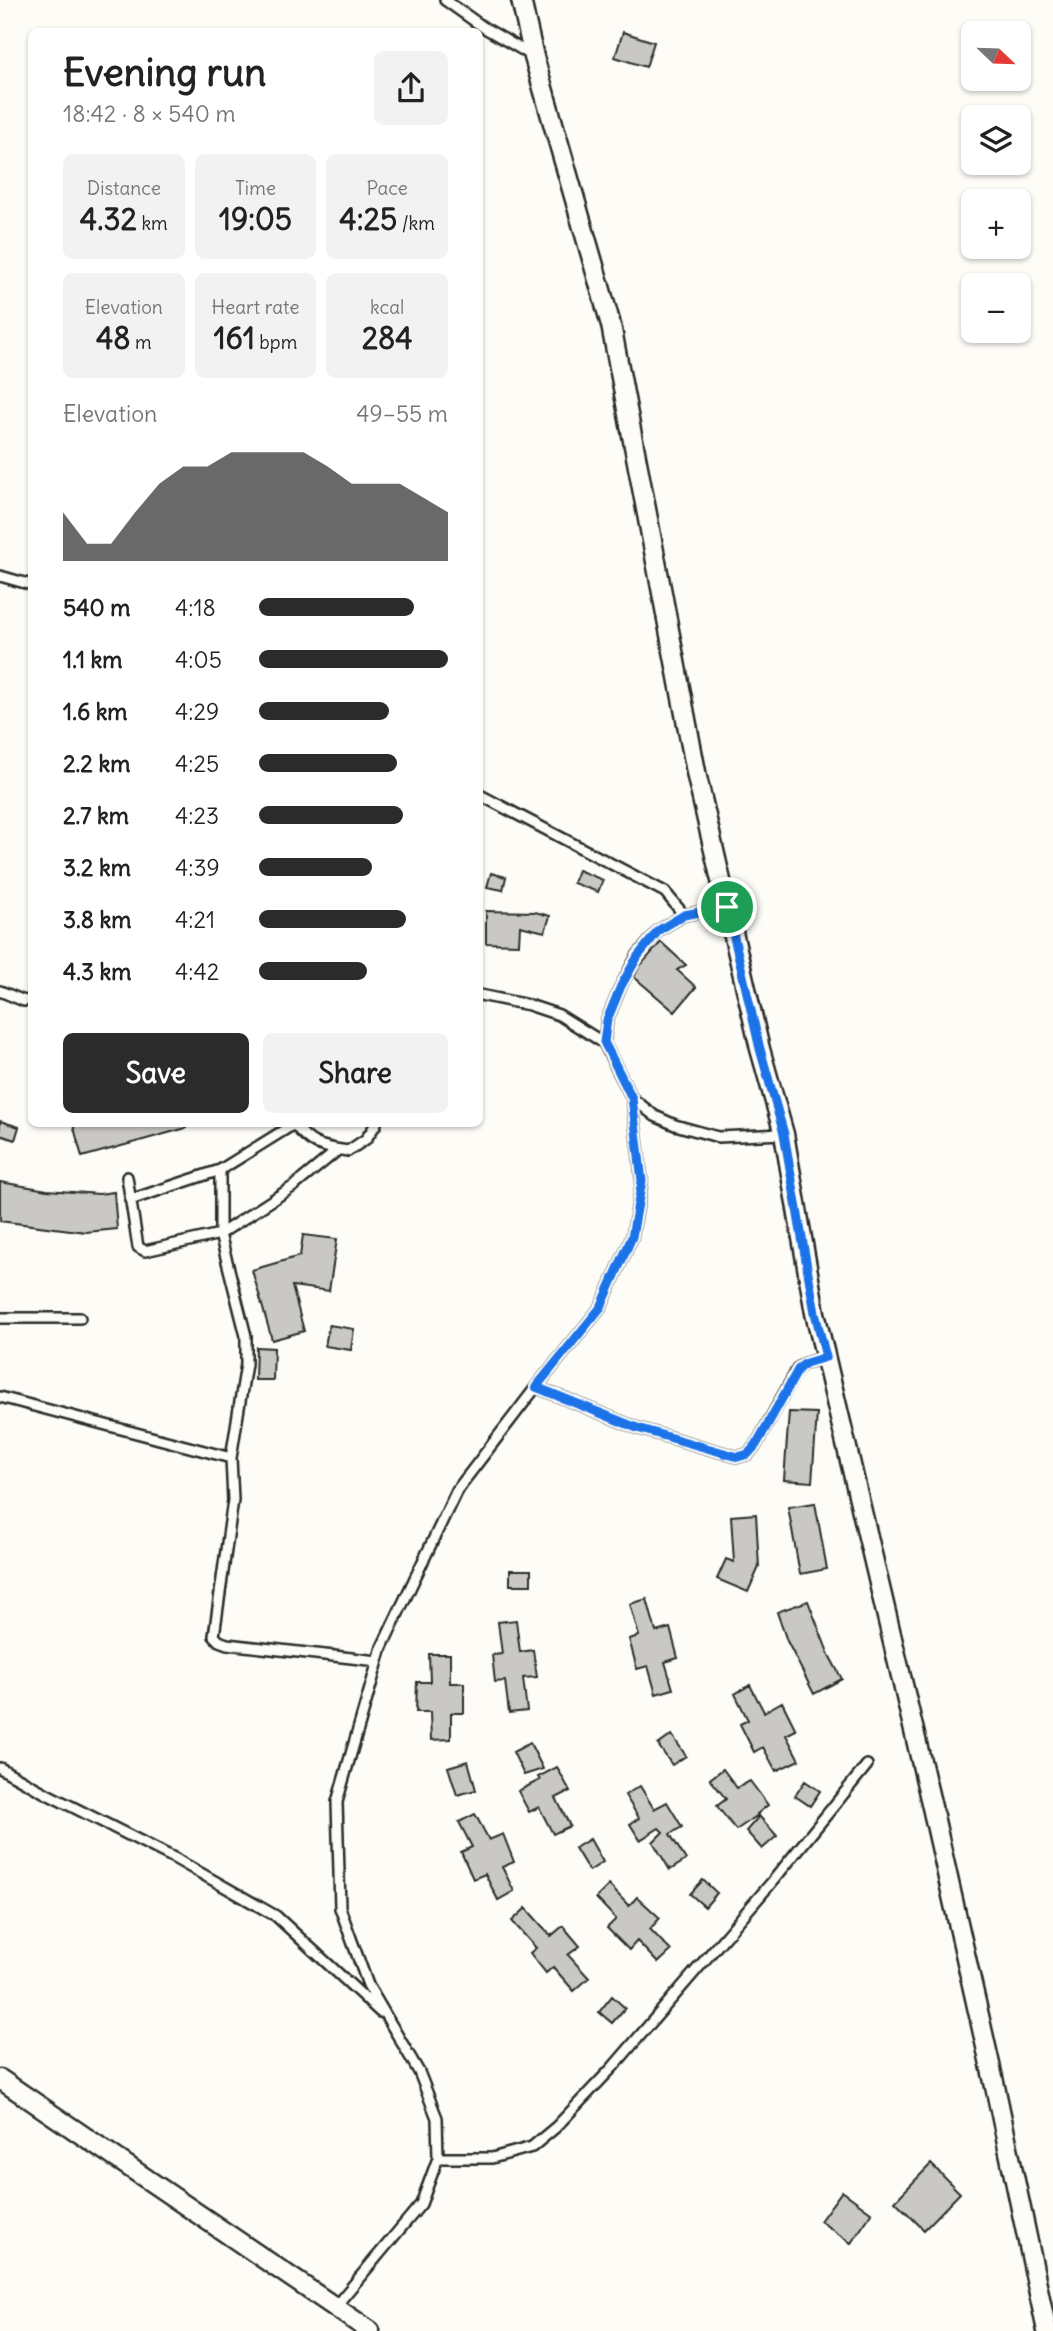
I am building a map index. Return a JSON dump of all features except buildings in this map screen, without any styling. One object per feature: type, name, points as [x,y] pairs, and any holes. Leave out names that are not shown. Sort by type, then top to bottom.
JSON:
[{"type":"street","points":[[521,0],[534,57],[611,325],[697,777],[760,1049],[784,1134],[815,1313],[935,1821],[1047,2331]]},
{"type":"street","points":[[0,2079],[370,2331]]},
{"type":"lane","points":[[445,0],[483,27],[534,57]]},
{"type":"lane","points":[[0,576],[28,583]]},
{"type":"lane","points":[[483,796],[665,891],[684,915]]},
{"type":"lane","points":[[604,1042],[607,1020],[621,986],[638,956],[659,930],[684,915],[727,907]]},
{"type":"lane","points":[[0,990],[24,1001],[28,1000]]},
{"type":"lane","points":[[334,2308],[421,2204],[438,2158],[437,2118],[419,2072],[368,1985],[340,1908],[337,1802],[382,1647],[457,1490],[601,1307],[632,1237],[642,1181],[632,1098],[604,1042],[559,1015],[529,1004],[483,996]]},
{"type":"lane","points":[[632,1098],[654,1116],[718,1137],[784,1134]]},
{"type":"lane","points":[[131,1200],[220,1170],[289,1127]]},
{"type":"lane","points":[[296,1127],[306,1139],[321,1147],[348,1151],[366,1139],[374,1127]]},
{"type":"lane","points":[[127,1177],[138,1247],[141,1250],[153,1250],[220,1234],[294,1186],[338,1150]]},
{"type":"lane","points":[[220,1170],[220,1234],[246,1336],[246,1364],[231,1458],[233,1500],[214,1636],[219,1642],[227,1644],[378,1661]]},
{"type":"lane","points":[[0,1318],[80,1318]]},
{"type":"lane","points":[[536,1387],[637,1428],[738,1457],[748,1454],[756,1445],[799,1368],[826,1357]]},
{"type":"lane","points":[[0,1397],[231,1458]]},
{"type":"lane","points":[[438,2158],[492,2158],[531,2147],[556,2127],[613,2067],[867,1765]]},
{"type":"lane","points":[[0,1768],[174,1858],[276,1916],[387,2017]]},
{"type":"route","points":[[727,907],[760,1049],[784,1134],[815,1313],[826,1357],[799,1368],[756,1445],[748,1454],[738,1457],[637,1428],[536,1387],[601,1307],[632,1237],[642,1181],[632,1098],[604,1042],[607,1020],[621,986],[638,956],[659,930],[684,915],[727,907]]}]
